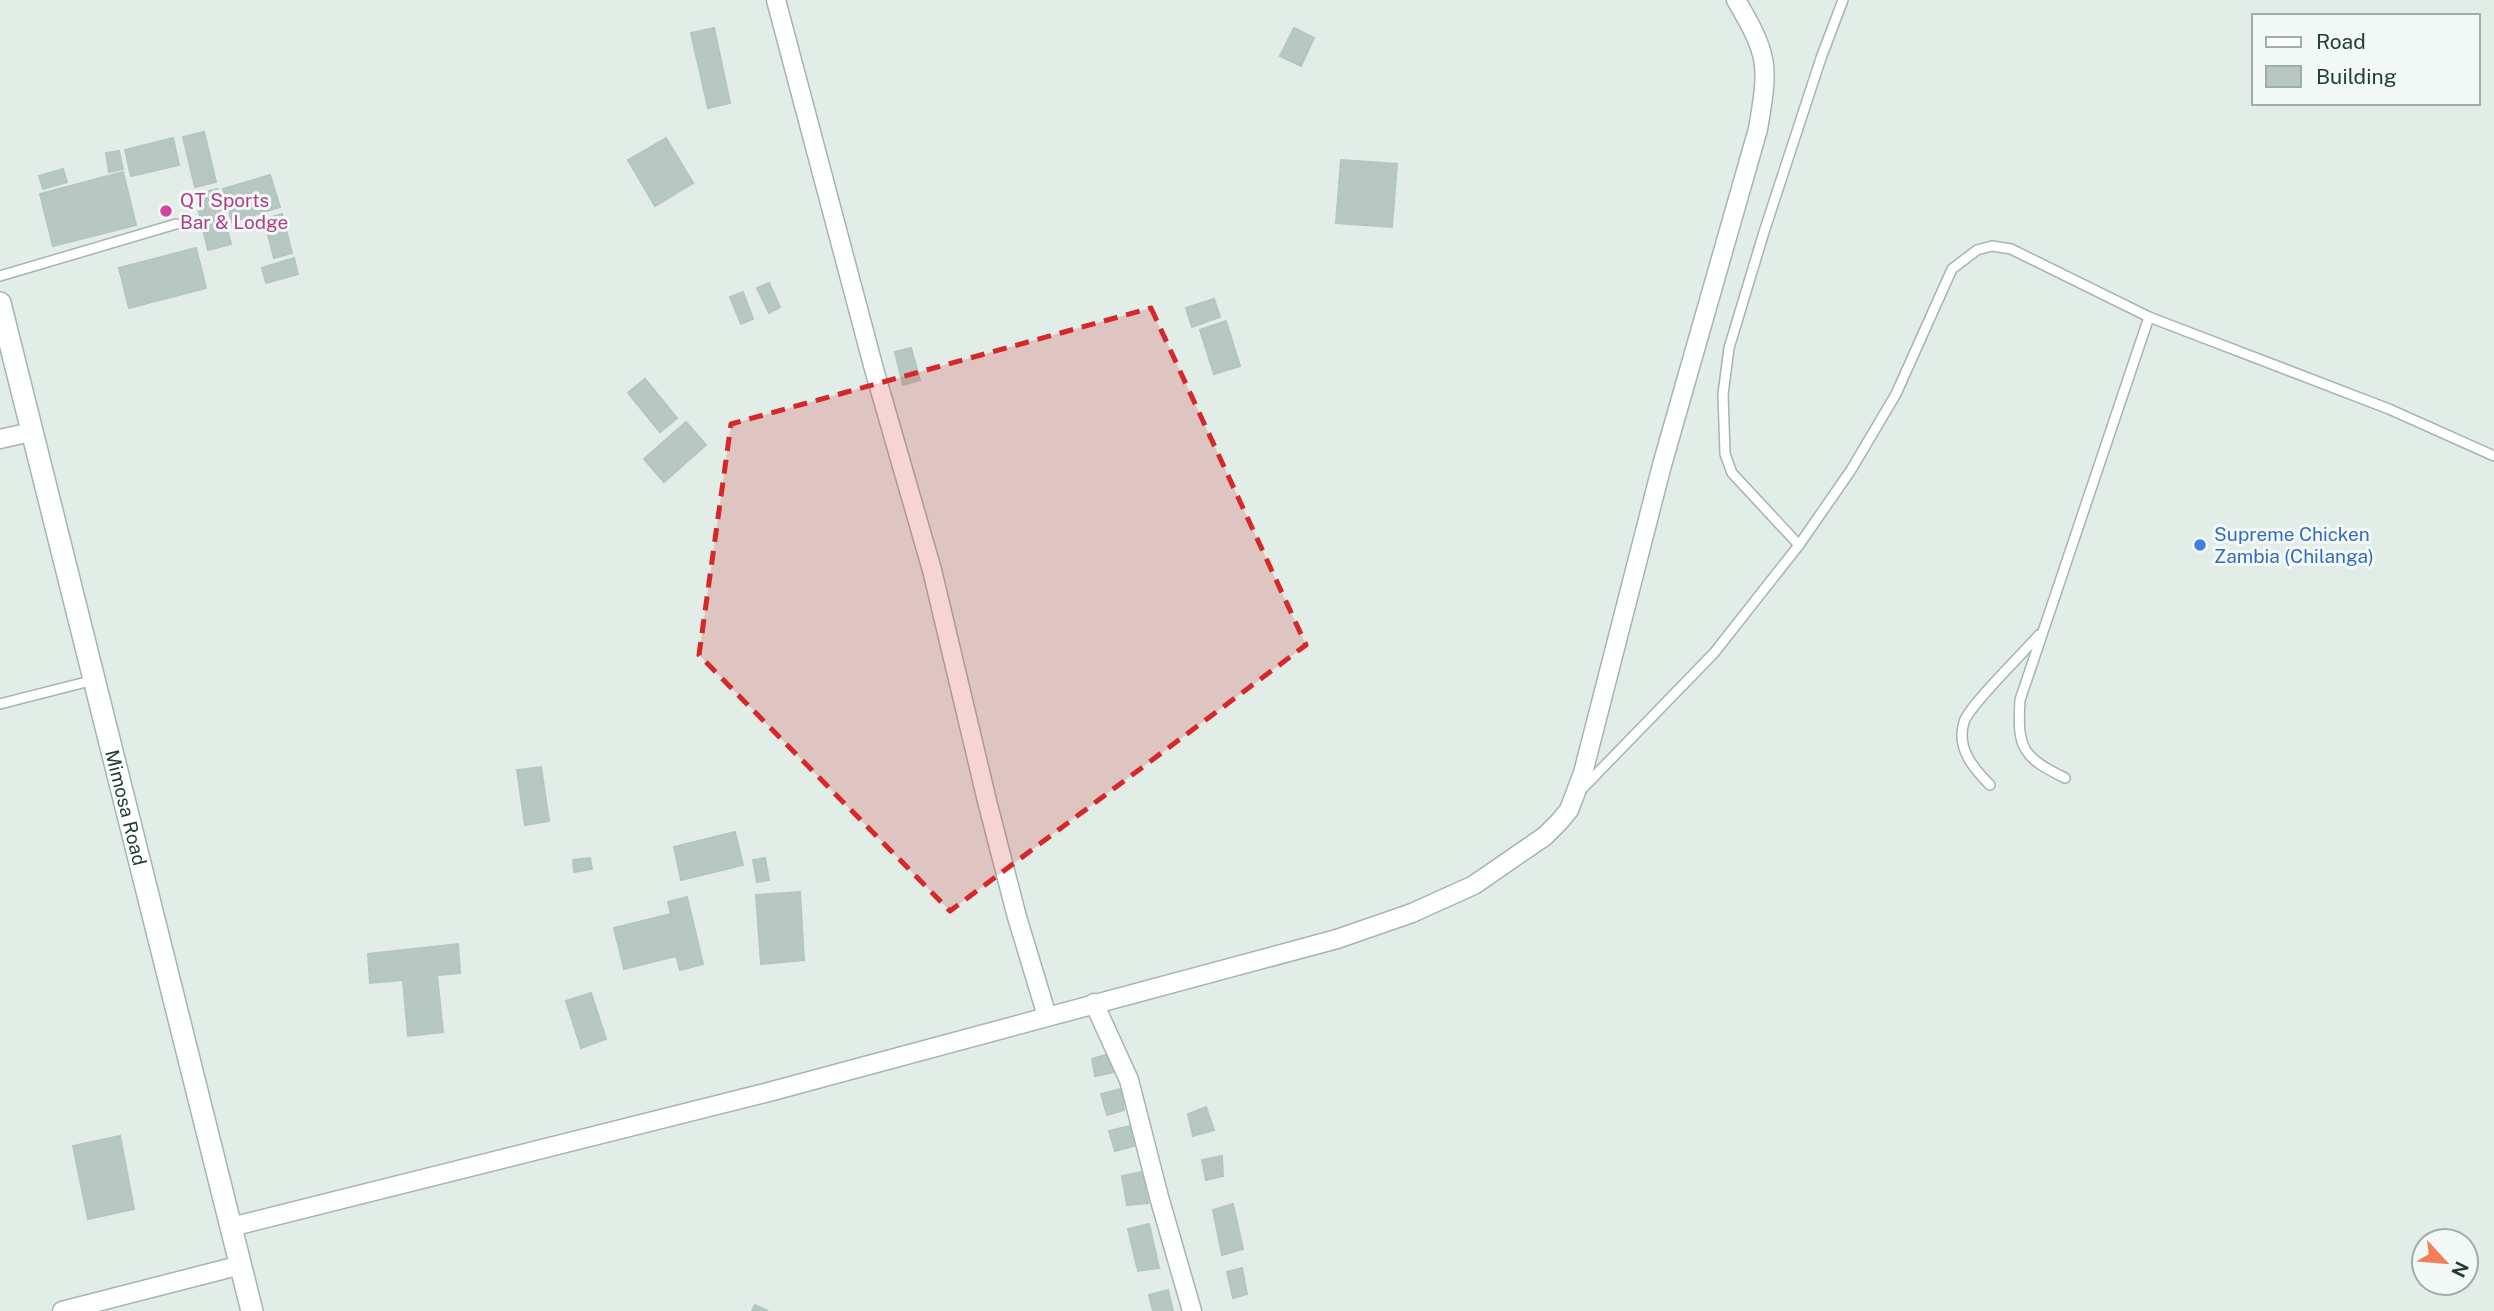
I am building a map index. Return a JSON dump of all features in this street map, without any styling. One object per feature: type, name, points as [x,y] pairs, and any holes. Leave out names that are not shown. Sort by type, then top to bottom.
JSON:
[{"type":"street","points":[[776,0],[874,369],[932,570],[1014,904],[1047,1016]]},
{"type":"street","points":[[231,1227],[765,1093],[1336,939],[1412,913],[1474,885],[1545,836],[1569,810],[1575,796],[1662,465],[1758,129],[1766,76],[1765,59],[1759,41],[1736,0]]},
{"type":"street","name":"Mimosa Road","points":[[0,303],[252,1311]]},
{"type":"street","points":[[0,439],[31,432]]},
{"type":"street","points":[[1094,1003],[1125,1068],[1192,1311]]},
{"type":"street","points":[[62,1311],[241,1265]]},
{"type":"lane","points":[[1799,545],[1732,473],[1725,454],[1723,394],[1729,348],[1764,232],[1821,58],[1843,0]]},
{"type":"lane","points":[[0,276],[176,224]]},
{"type":"lane","points":[[1575,796],[1714,653],[1799,545],[1851,470],[1895,394],[1952,269],[1977,250],[1992,246],[2011,249],[2149,317],[2389,409],[2494,456]]},
{"type":"lane","points":[[2065,778],[2038,765],[2027,753],[2018,731],[2020,700],[2149,317]]},
{"type":"lane","points":[[1990,785],[1971,766],[1963,744],[1964,721],[2042,632]]},
{"type":"lane","points":[[0,704],[94,680]]},
{"type":"highlighted area","points":[[1151,308],[1306,645],[950,911],[699,655],[731,424]]},
{"type":"building","points":[[714,28],[730,103],[708,108],[691,33]]},
{"type":"building","points":[[1294,28],[1314,38],[1301,66],[1280,56]]},
{"type":"building","points":[[204,132],[216,182],[195,187],[183,137]]},
{"type":"building","points":[[173,138],[179,165],[131,176],[125,150]]},
{"type":"building","points":[[666,138],[693,183],[655,206],[628,160]]},
{"type":"building","points":[[119,151],[123,169],[109,172],[106,153]]},
{"type":"building","points":[[1341,160],[1397,164],[1392,227],[1336,223]]},
{"type":"building","points":[[63,169],[67,182],[43,189],[39,176]]},
{"type":"building","points":[[123,172],[136,225],[53,246],[40,194]]},
{"type":"building","points":[[270,175],[280,207],[232,222],[223,189]]},
{"type":"building","points":[[217,189],[231,244],[208,250],[195,195]]},
{"type":"building","points":[[282,214],[292,253],[274,258],[264,219]]},
{"type":"building","points":[[196,248],[206,288],[129,308],[119,268]]},
{"type":"building","points":[[294,258],[298,274],[266,283],[262,268]]},
{"type":"building","points":[[769,283],[780,307],[769,313],[757,288]]},
{"type":"building","points":[[743,292],[753,319],[741,324],[730,297]]},
{"type":"building","points":[[1214,299],[1220,317],[1192,327],[1186,308]]},
{"type":"building","points":[[1226,321],[1240,366],[1214,374],[1200,330]]},
{"type":"building","points":[[911,348],[920,380],[903,385],[895,352]]},
{"type":"building","points":[[645,379],[677,418],[660,432],[628,393]]},
{"type":"building","points":[[686,422],[706,445],[664,482],[644,459]]},
{"type":"building","points":[[541,767],[549,821],[525,825],[517,770]]},
{"type":"building","points":[[735,832],[743,865],[681,880],[674,847]]},
{"type":"building","points":[[590,858],[592,869],[574,872],[573,860]]},
{"type":"building","points":[[765,858],[769,880],[757,882],[753,860]]},
{"type":"building","points":[[800,892],[804,960],[761,964],[756,895]]},
{"type":"building","points":[[687,897],[703,964],[680,970],[676,956],[624,969],[614,928],[671,914],[668,902]]},
{"type":"building","points":[[458,944],[460,973],[437,975],[443,1032],[408,1036],[403,980],[370,983],[368,954]]},
{"type":"building","points":[[591,993],[606,1039],[581,1048],[566,1001]]},
{"type":"building","points":[[1112,1053],[1115,1072],[1095,1076],[1092,1059]]},
{"type":"building","points":[[1121,1089],[1124,1110],[1107,1115],[1101,1094]]},
{"type":"building","points":[[1206,1107],[1214,1130],[1193,1136],[1188,1114]]},
{"type":"building","points":[[1130,1126],[1134,1146],[1115,1151],[1109,1131]]},
{"type":"building","points":[[120,1136],[134,1209],[88,1219],[73,1146]]},
{"type":"building","points":[[1222,1156],[1223,1176],[1206,1180],[1202,1160]]},
{"type":"building","points":[[1142,1172],[1148,1203],[1127,1205],[1122,1176]]},
{"type":"building","points":[[1233,1204],[1243,1249],[1222,1255],[1213,1210]]},
{"type":"building","points":[[1149,1224],[1159,1268],[1138,1271],[1128,1229]]},
{"type":"building","points":[[1242,1268],[1247,1294],[1233,1298],[1227,1272]]},
{"type":"building","points":[[1168,1290],[1173,1311],[1153,1311],[1149,1295]]},
{"type":"building","points":[[755,1305],[768,1311],[752,1311]]},
{"type":"place","name":"QT Sports Bar & Lodge","points":[[166,211]]},
{"type":"place","name":"Supreme Chicken Zambia (Chilanga)","points":[[2200,545]]}]
